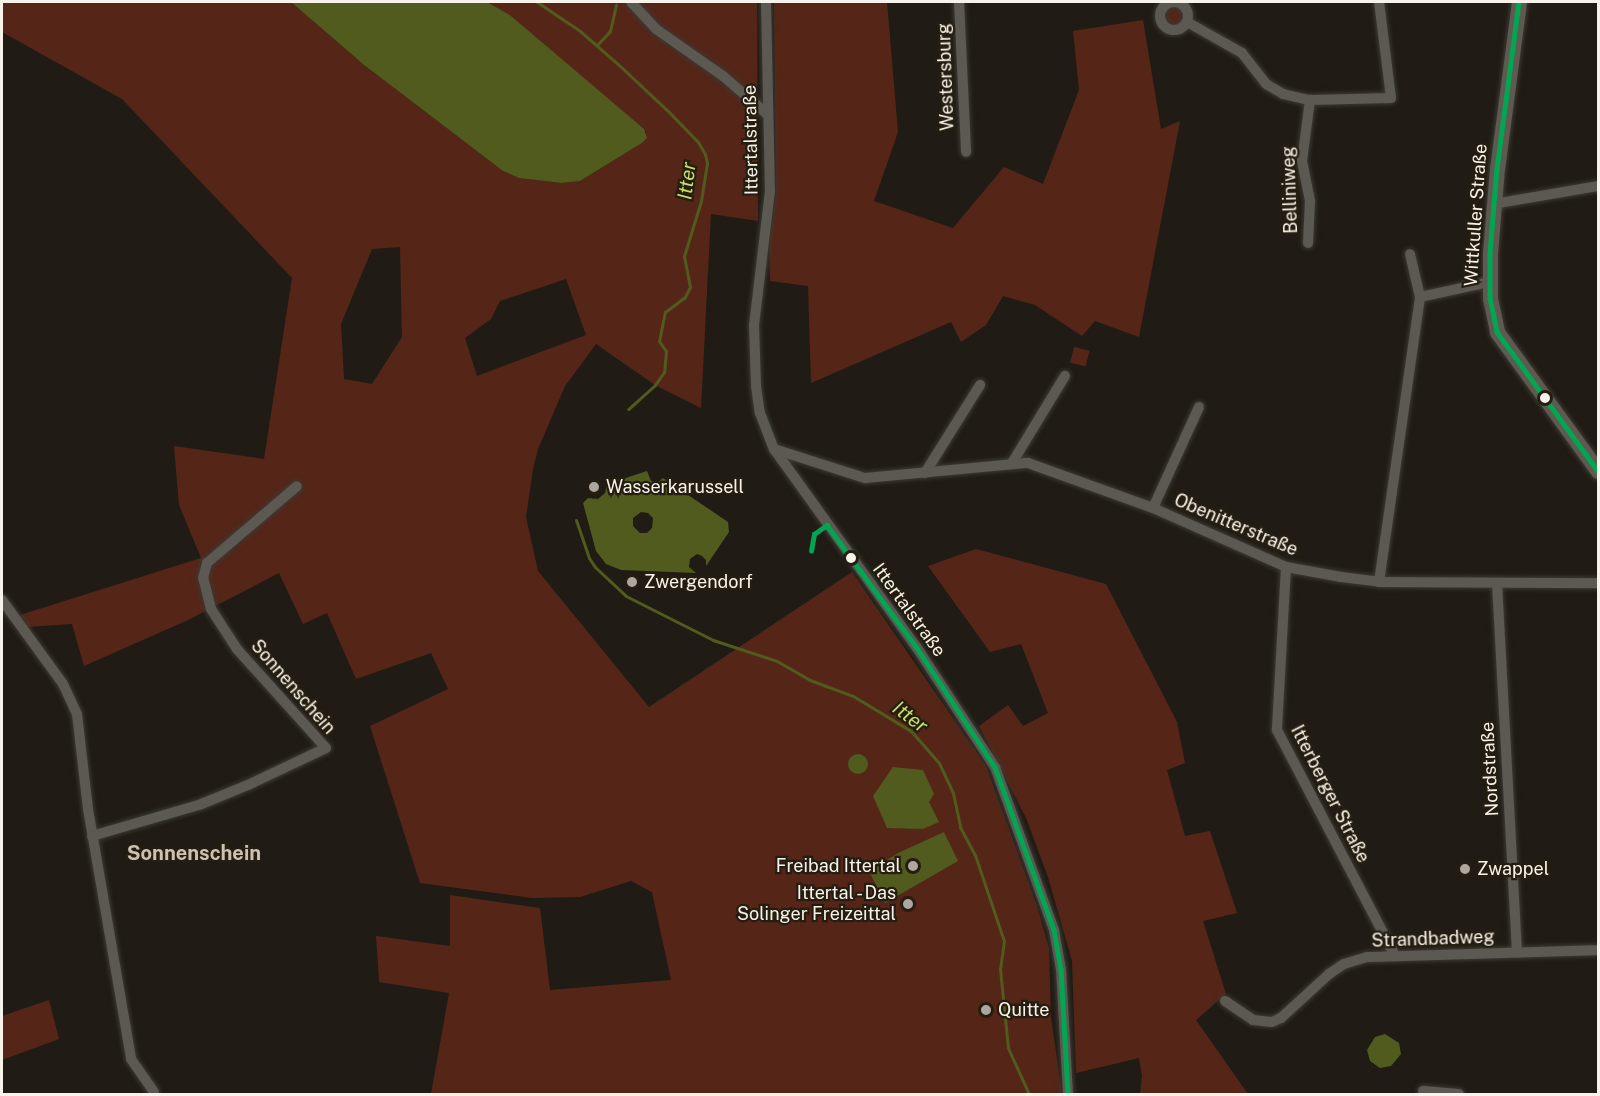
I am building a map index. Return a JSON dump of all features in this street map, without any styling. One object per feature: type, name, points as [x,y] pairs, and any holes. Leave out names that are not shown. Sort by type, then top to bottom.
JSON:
[{"type":"main road","name":"Wittkuller Straße","points":[[1519,2],[1494,204],[1489,282],[1497,332],[1599,471]]},
{"type":"street","points":[[631,2],[656,29],[723,76],[767,114]]},
{"type":"street","name":"Ittertalstraße","points":[[766,2],[770,191],[754,325],[755,367],[760,413],[774,449],[917,648],[995,767],[1054,930],[1061,969],[1068,1095]]},
{"type":"street","name":"Westersburg","points":[[959,2],[966,152]]},
{"type":"street","points":[[1187,22],[1242,53],[1274,90],[1292,97],[1310,100],[1391,98],[1379,2]]},
{"type":"street","name":"Belliniweg","points":[[1308,243],[1310,201],[1302,161],[1310,100]]},
{"type":"street","points":[[1494,204],[1599,186]]},
{"type":"street","points":[[1379,582],[1420,297],[1410,254]]},
{"type":"street","points":[[1420,297],[1489,282]]},
{"type":"street","points":[[1012,463],[1065,376]]},
{"type":"street","points":[[925,473],[980,385]]},
{"type":"street","points":[[1153,508],[1199,407]]},
{"type":"street","name":"Obenitterstraße","points":[[774,449],[866,478],[1028,463],[1153,508],[1286,567],[1379,582],[1599,583]]},
{"type":"street","name":"Sonnenschein","points":[[92,836],[198,805],[248,785],[326,747],[237,649],[211,609],[203,578],[207,563],[297,486]]},
{"type":"street","name":"Itterberger Straße","points":[[1286,567],[1277,730],[1394,954]]},
{"type":"street","name":"Nordstraße","points":[[1497,583],[1516,952]]},
{"type":"street","points":[[2,600],[63,684],[77,714],[92,836],[131,1059],[154,1092]]},
{"type":"street","name":"Strandbadweg","points":[[1225,1001],[1254,1020],[1272,1022],[1281,1018],[1329,974],[1344,964],[1366,957],[1394,954],[1599,950]]},
{"type":"street","points":[[1423,1091],[1459,1095]]},
{"type":"shaded area","points":[[2,2],[291,2],[364,65],[503,171],[519,178],[561,183],[580,181],[642,143],[646,132],[510,15],[487,2],[757,2],[758,221],[711,214],[701,408],[655,385],[596,344],[565,386],[538,449],[526,517],[538,571],[649,707],[852,572],[986,766],[1037,906],[1049,948],[1051,1017],[1062,1094],[431,1094],[449,993],[379,982],[376,936],[450,946],[450,895],[540,908],[550,990],[671,980],[652,892],[631,881],[580,897],[532,898],[420,883],[370,726],[448,689],[431,653],[356,679],[327,613],[303,624],[279,573],[188,620],[84,666],[72,624],[26,627],[20,615],[201,558],[179,505],[174,446],[264,459],[292,278],[122,99],[2,32]],"holes":[[[400,247],[402,337],[372,384],[344,379],[341,324],[372,249]],[[566,279],[586,335],[477,376],[465,338],[491,319],[500,301]]]},
{"type":"shaded area","points":[[291,2],[487,2],[510,15],[644,129],[647,138],[580,181],[561,183],[519,178],[503,171],[364,65]]},
{"type":"shaded area","points":[[774,2],[887,2],[898,132],[874,201],[953,228],[1004,167],[1043,184],[1079,90],[1073,31],[1143,20],[1161,129],[1180,121],[1139,337],[1095,321],[1082,336],[1035,305],[1003,296],[986,325],[961,342],[951,322],[811,383],[808,286],[770,281],[769,244],[776,192]]},
{"type":"shaded area","points":[[1173,7],[1180,10],[1183,17],[1180,24],[1173,27],[1166,24],[1163,17],[1166,10]]},
{"type":"shaded area","points":[[1074,347],[1090,351],[1086,366],[1070,363]]},
{"type":"shaded area","points":[[647,471],[651,481],[658,482],[663,478],[728,522],[729,532],[706,566],[706,560],[702,556],[697,554],[690,559],[689,567],[696,573],[621,570],[606,564],[596,551],[583,503],[588,498],[598,499],[605,493],[607,484]],"holes":[[[641,512],[648,513],[653,518],[652,528],[647,533],[640,533],[633,526],[633,518]]]},
{"type":"shaded area","points":[[976,549],[1106,584],[1177,722],[1185,763],[1167,770],[1185,836],[1210,831],[1237,913],[1203,921],[1226,994],[1196,1020],[1248,1094],[1140,1094],[1142,1076],[1139,1058],[1076,1073],[1072,961],[1048,877],[1026,818],[979,726],[1008,705],[1023,726],[1048,713],[1021,644],[990,652],[928,566]]},
{"type":"shaded area","points":[[858,754],[865,757],[868,764],[865,771],[858,774],[851,771],[848,764],[851,757]]},
{"type":"shaded area","points":[[893,767],[923,770],[934,794],[929,802],[939,822],[923,829],[887,828],[873,796]]},
{"type":"shaded area","name":"Freibad Ittertal","points":[[944,832],[958,861],[885,903],[869,871],[898,853]]},
{"type":"shaded area","points":[[49,1000],[59,1039],[2,1060],[2,1016]]},
{"type":"shaded area","points":[[1385,1034],[1399,1043],[1401,1054],[1391,1066],[1380,1068],[1370,1061],[1367,1050],[1375,1037]]},
{"type":"waterway","name":"Itter","points":[[537,2],[580,31],[620,66],[698,142],[705,154],[707,163],[701,201],[684,256],[690,287],[685,297],[665,312],[659,341],[666,351],[664,372],[655,385],[628,409]]},
{"type":"waterway","points":[[597,45],[610,31],[616,5]]},
{"type":"waterway","name":"Itter","points":[[576,520],[589,558],[595,567],[626,596],[713,640],[777,661],[810,680],[853,696],[911,731],[939,763],[953,793],[960,827],[975,855],[1004,941],[1000,969],[1008,1048],[1029,1094]]},
{"type":"transit line","points":[[1519,2],[1497,168],[1490,254],[1490,298],[1497,332],[1598,471]]},
{"type":"transit line","points":[[811,551],[814,534],[827,525],[917,648],[995,767],[1054,930],[1061,969],[1068,1094]]},
{"type":"place","name":"Wasserkarussell","points":[[594,487]]},
{"type":"place","name":"Zwergendorf","points":[[632,582]]},
{"type":"place","name":"Freibad Ittertal","points":[[913,866]]},
{"type":"place","name":"Zwappel","points":[[1465,869]]},
{"type":"place","name":"Ittertal - Das Solinger Freizeittal","points":[[908,904]]},
{"type":"place","name":"Quitte","points":[[986,1010]]},
{"type":"district","name":"Sonnenschein","points":[[194,853]]}]
